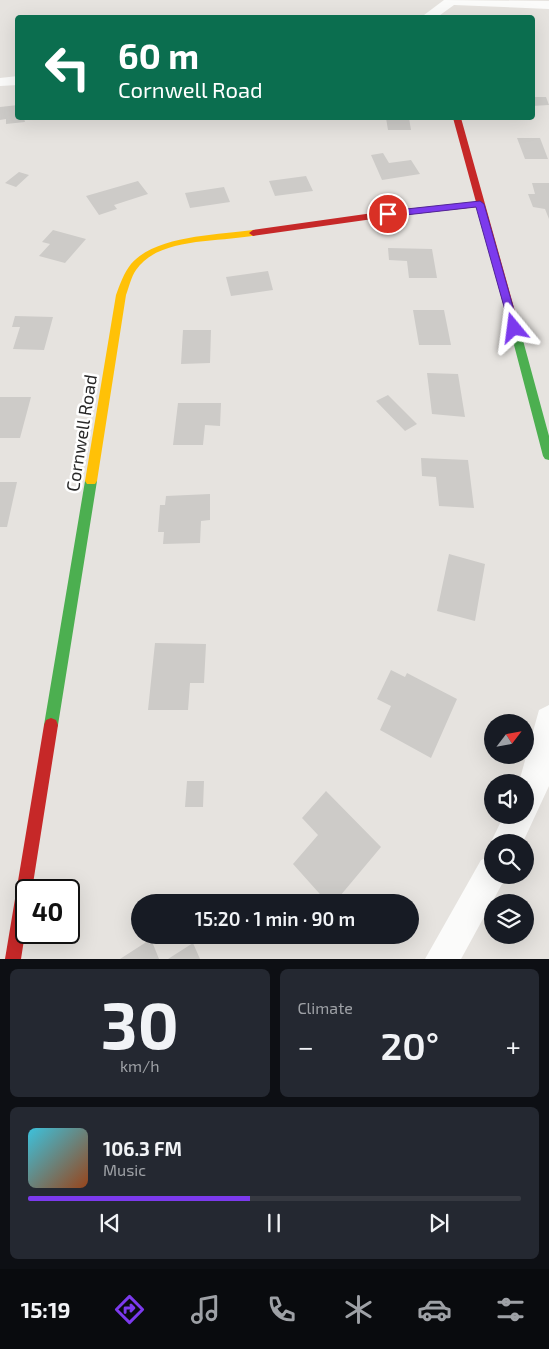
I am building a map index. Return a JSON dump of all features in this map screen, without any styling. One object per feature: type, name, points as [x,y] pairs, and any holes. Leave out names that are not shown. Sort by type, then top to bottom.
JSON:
[{"type":"street","points":[[430,15],[453,0],[549,5]]},
{"type":"street","points":[[0,82],[15,80]]},
{"type":"street","points":[[458,120],[549,456]]},
{"type":"street","name":"Cornwell Road","points":[[13,959],[121,295],[129,271],[149,254],[170,245],[388,214],[480,204]]},
{"type":"street","points":[[534,785],[549,720]]},
{"type":"street","points":[[442,959],[485,884]]},
{"type":"building","points":[[535,97],[546,97],[549,105],[535,106]]},
{"type":"building","points":[[15,105],[15,120],[24,120],[25,122],[6,124],[6,119],[0,120],[0,107]]},
{"type":"building","points":[[386,120],[409,120],[411,130],[388,130]]},
{"type":"building","points":[[517,138],[540,138],[548,159],[525,159]]},
{"type":"building","points":[[383,153],[389,163],[411,160],[420,174],[382,180],[371,155]]},
{"type":"building","points":[[19,172],[29,175],[16,187],[5,183]]},
{"type":"building","points":[[306,176],[313,191],[275,196],[269,181]]},
{"type":"building","points":[[138,181],[148,194],[114,205],[117,209],[99,215],[86,196]]},
{"type":"building","points":[[532,183],[549,183],[549,219],[545,209],[533,207],[528,194],[535,194]]},
{"type":"building","points":[[224,187],[230,202],[190,208],[185,193]]},
{"type":"building","points":[[53,230],[86,239],[65,263],[39,256],[50,244],[42,242]]},
{"type":"building","points":[[388,248],[432,249],[437,278],[409,278],[407,261],[389,260]]},
{"type":"building","points":[[268,271],[273,290],[231,296],[226,277]]},
{"type":"building","points":[[413,310],[444,310],[451,345],[419,345]]},
{"type":"building","points":[[15,316],[53,317],[44,350],[13,349],[20,327],[12,327]]},
{"type":"building","points":[[183,330],[211,330],[210,363],[181,364]]},
{"type":"building","points":[[427,373],[458,374],[465,417],[432,414]]},
{"type":"building","points":[[388,395],[417,424],[405,431],[376,401]]},
{"type":"building","points":[[0,397],[31,397],[20,438],[0,438]]},
{"type":"building","points":[[178,403],[221,403],[220,426],[205,425],[203,445],[173,445]]},
{"type":"building","points":[[421,458],[468,460],[474,508],[439,506],[436,477],[422,476]]},
{"type":"building","points":[[0,482],[17,482],[7,527],[0,527]]},
{"type":"building","points":[[210,494],[210,520],[201,521],[200,543],[163,544],[164,532],[158,532],[160,505],[165,505],[166,496]]},
{"type":"building","points":[[449,554],[485,564],[475,621],[437,611]]},
{"type":"building","points":[[155,643],[206,644],[204,683],[190,683],[188,710],[148,710]]},
{"type":"building","points":[[391,670],[405,677],[407,673],[457,699],[431,758],[380,730],[391,706],[377,699]]},
{"type":"building","points":[[187,781],[204,781],[203,807],[185,807]]},
{"type":"building","points":[[326,791],[381,847],[342,894],[320,894],[293,864],[318,835],[302,818]]},
{"type":"building","points":[[143,944],[153,944],[159,959],[120,959]]},
{"type":"building","points":[[193,944],[200,959],[168,959]]},
{"type":"traffic: fast","points":[[513,322],[549,456]]},
{"type":"traffic: fast","points":[[51,725],[91,481]]},
{"type":"traffic: slow","points":[[91,481],[121,295],[131,271],[147,255],[175,244],[253,233]]},
{"type":"traffic: jam","points":[[458,120],[513,322]]},
{"type":"traffic: jam","points":[[253,233],[387,214],[480,204]]},
{"type":"traffic: jam","points":[[13,959],[51,725]]},
{"type":"route","points":[[388,214],[480,204],[514,328]]}]
